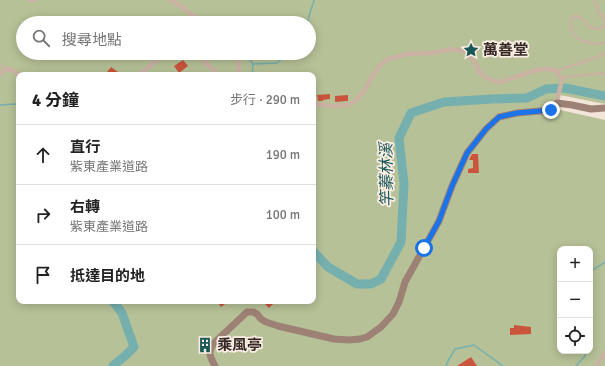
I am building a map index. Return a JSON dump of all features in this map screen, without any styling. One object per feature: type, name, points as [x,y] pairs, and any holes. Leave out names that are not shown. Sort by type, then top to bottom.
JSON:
[{"type":"street","points":[[169,0],[172,0],[194,16]]},
{"type":"street","points":[[215,366],[210,355],[210,348],[247,312],[257,314],[266,322],[278,326],[334,339],[360,340],[381,327],[393,314],[399,302],[405,282],[439,221],[452,186],[467,153],[486,129],[499,117],[517,113],[551,110],[557,103],[562,79],[556,71],[547,69],[537,70],[500,82],[490,80],[480,73],[476,64],[466,52],[452,48],[432,54],[407,54],[388,59],[379,66],[355,101],[348,105],[333,106],[316,104]]},
{"type":"street","points":[[143,72],[157,60]]},
{"type":"street","points":[[204,60],[215,72]]},
{"type":"street","points":[[238,72],[239,60]]},
{"type":"street","points":[[0,74],[6,70],[12,70],[16,73]]},
{"type":"street","points":[[557,103],[591,109],[605,108]]},
{"type":"street","points":[[596,366],[605,353]]},
{"type":"lane","points":[[594,0],[598,11],[605,20],[605,26],[599,29],[589,27],[582,18],[575,16],[571,19],[571,31],[576,37],[589,43],[605,43]]},
{"type":"lane","points":[[556,71],[598,57],[605,53]]},
{"type":"lane","points":[[0,64],[6,70]]},
{"type":"lane","points":[[562,79],[567,77],[602,73],[605,76]]},
{"type":"green space","points":[[0,0],[605,0],[605,104],[560,95],[560,110],[605,120],[605,366],[0,366]]},
{"type":"building","points":[[183,60],[188,66],[178,72],[174,66]]},
{"type":"building","points":[[111,67],[118,72],[107,72]]},
{"type":"building","points":[[330,94],[330,99],[318,101],[317,95]]},
{"type":"building","points":[[348,95],[348,101],[335,102],[335,96]]},
{"type":"building","points":[[472,154],[478,154],[479,173],[468,173],[468,169],[473,168],[473,160],[469,160]]},
{"type":"building","points":[[265,304],[273,304],[269,308]]},
{"type":"building","points":[[514,325],[531,327],[531,334],[510,335],[510,328],[514,328]]},
{"type":"building","points":[[471,357],[477,366],[457,366]]},
{"type":"waterway","points":[[309,16],[314,0]]},
{"type":"waterway","points":[[250,60],[253,64]]},
{"type":"waterway","points":[[252,72],[253,64],[277,63],[281,60]]},
{"type":"waterway","name":"竿蓁林溪","points":[[316,254],[328,267],[357,284],[371,284],[381,279],[401,242],[404,184],[399,138],[411,113],[444,102],[527,98],[546,89],[565,88],[605,96]]},
{"type":"waterway","points":[[0,105],[16,104]]},
{"type":"waterway","points":[[593,270],[605,262]]},
{"type":"waterway","name":"竿蓁林溪","points":[[113,366],[134,347],[122,313],[115,304]]},
{"type":"waterway","points":[[446,366],[455,349],[474,345],[503,366]]},
{"type":"waterway","points":[[576,366],[585,354]]},
{"type":"place","name":"萬善堂","points":[[471,50]]},
{"type":"place","name":"乘風亭","points":[[205,345]]},
{"type":"route","points":[[424,248],[439,221],[452,186],[467,153],[486,129],[499,117],[517,113],[551,110]]}]
